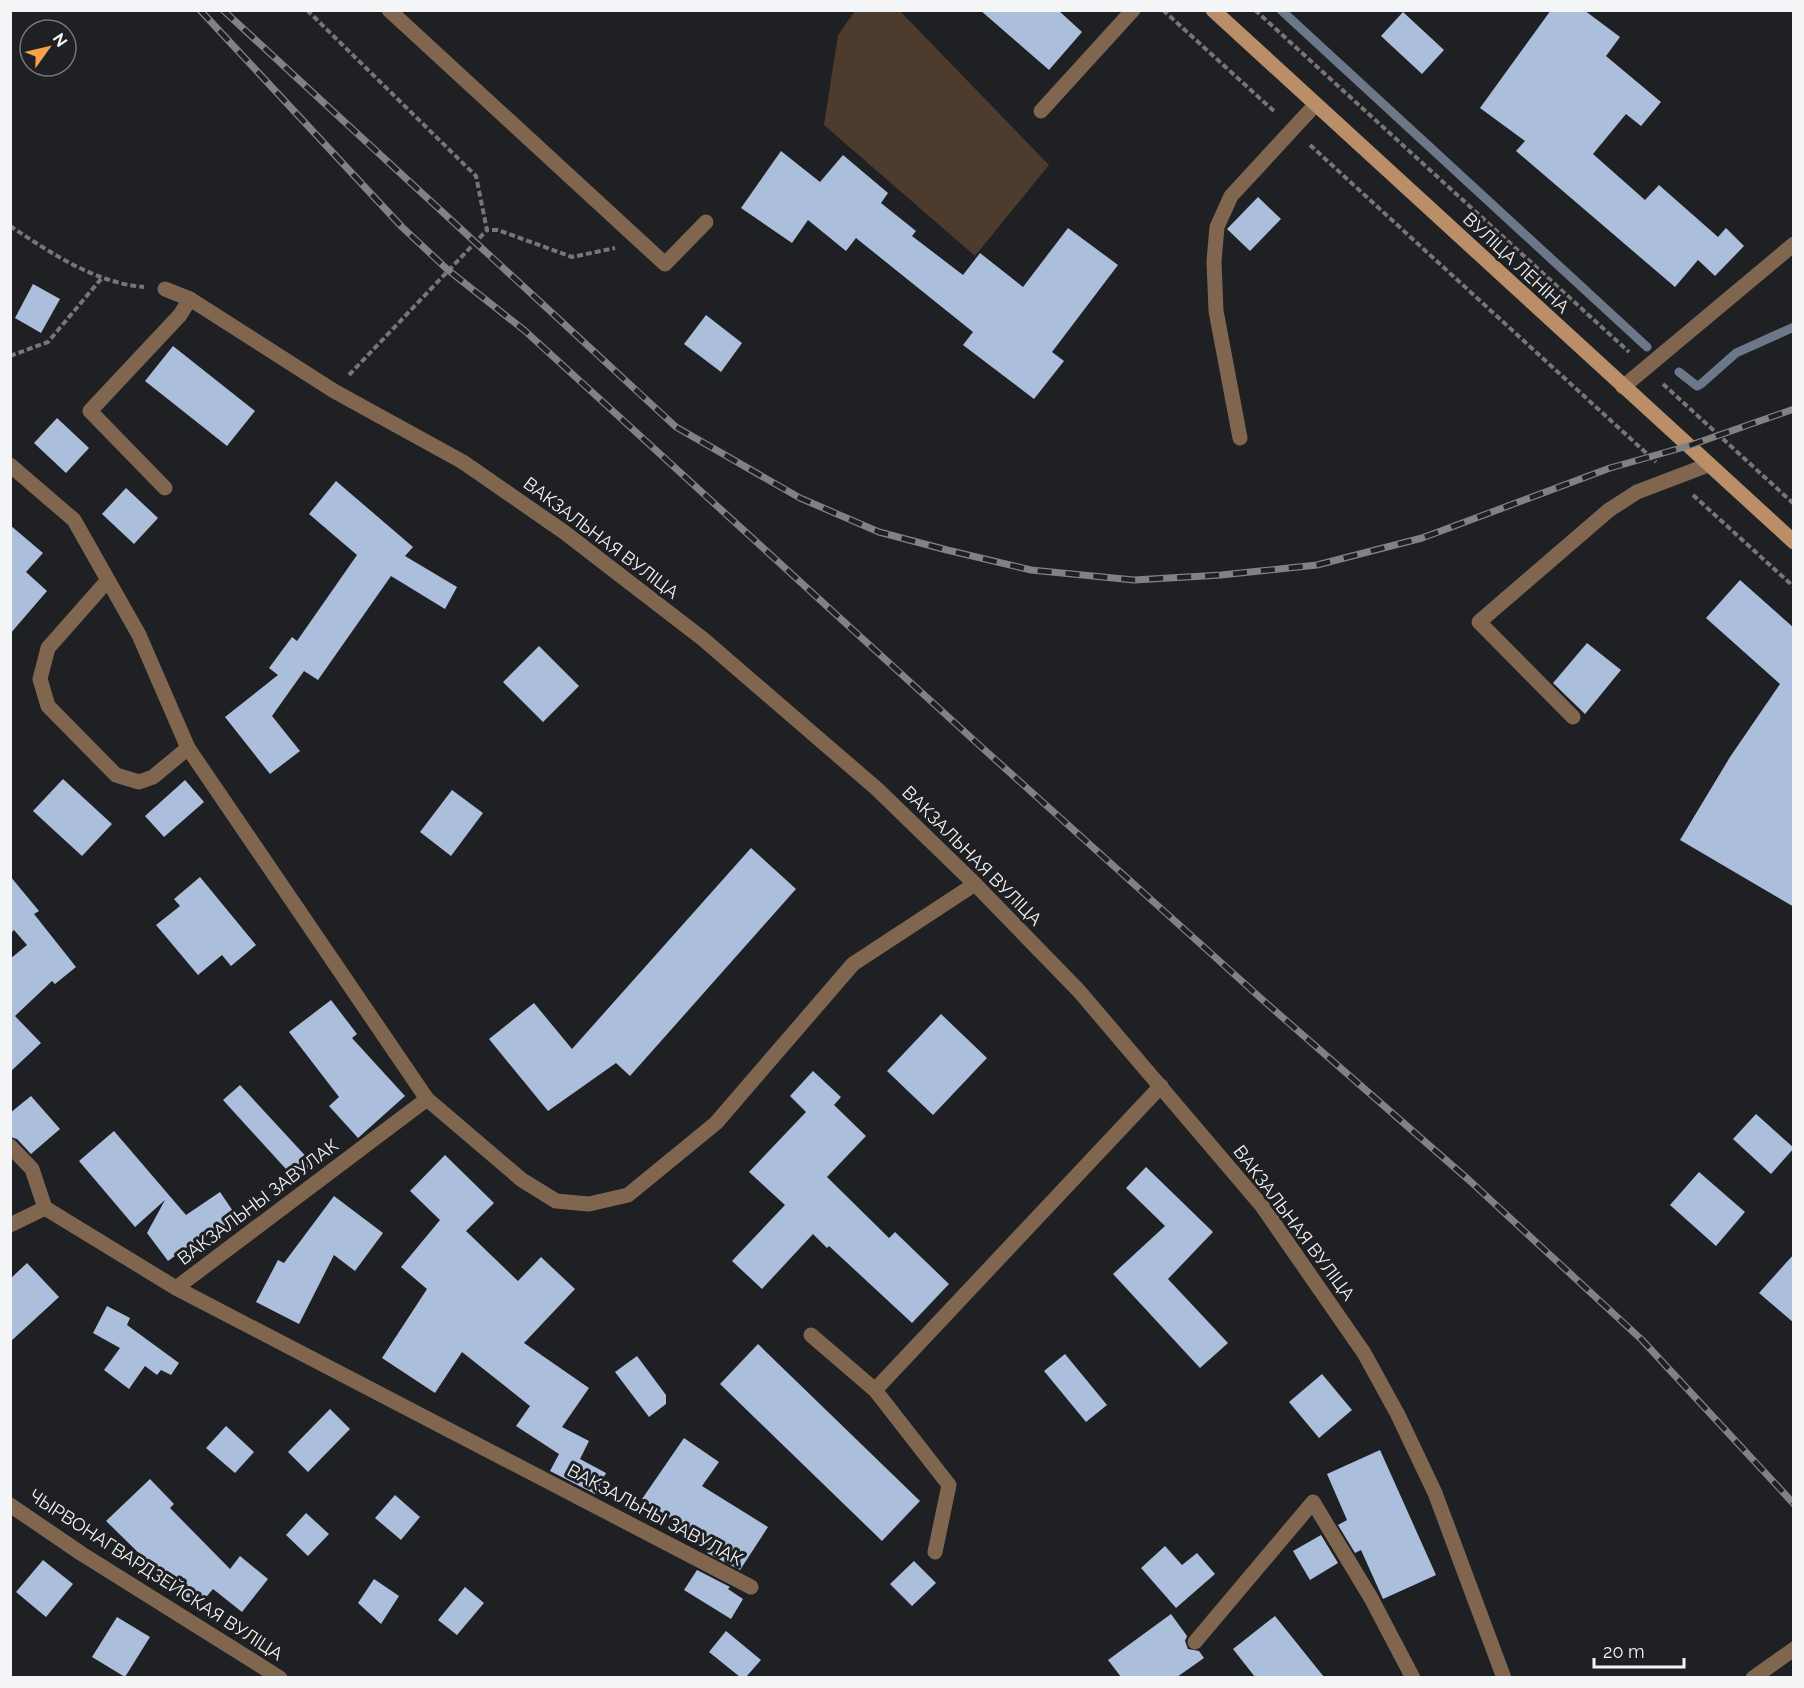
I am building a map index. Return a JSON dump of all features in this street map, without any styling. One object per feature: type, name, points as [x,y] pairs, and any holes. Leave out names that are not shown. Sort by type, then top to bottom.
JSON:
[{"type":"main road","name":"ВУЛІЦА ЛЕНІНА","points":[[1213,10],[1794,542]]},
{"type":"street","points":[[389,10],[665,264],[706,222]]},
{"type":"street","points":[[1041,111],[1133,10]]},
{"type":"street","points":[[1240,438],[1216,311],[1214,261],[1217,226],[1231,196],[1315,105]]},
{"type":"street","points":[[1623,387],[1794,244]]},
{"type":"street","name":"ВАКЗАЛЬНАЯ ВУЛІЦА","points":[[165,289],[190,299],[334,391],[463,462],[564,532],[703,639],[877,789],[975,884],[1079,992],[1262,1206],[1364,1353],[1398,1415],[1435,1493],[1504,1677]]},
{"type":"street","points":[[165,488],[90,411],[180,315],[190,299]]},
{"type":"street","points":[[10,465],[74,520],[139,635],[188,748],[427,1099],[522,1180],[556,1201],[589,1204],[628,1195],[716,1123],[853,964],[975,884]]},
{"type":"street","points":[[1573,717],[1479,622],[1609,510],[1637,492],[1708,465]]},
{"type":"street","points":[[108,580],[48,648],[40,679],[48,706],[116,775],[139,782],[153,777],[188,748]]},
{"type":"street","points":[[875,1390],[1161,1086]]},
{"type":"street","name":"ВАКЗАЛЬНЫ ЗАВУЛАК","points":[[427,1099],[176,1288],[751,1587]]},
{"type":"street","points":[[10,1146],[32,1169],[45,1208],[176,1288]]},
{"type":"street","points":[[11,1225],[45,1208]]},
{"type":"street","points":[[811,1335],[875,1390],[949,1485],[935,1552]]},
{"type":"street","points":[[1195,1642],[1314,1502],[1371,1598],[1413,1677]]},
{"type":"street","name":"ЧЫРВОНАГВАРДЗЕЙСКАЯ ВУЛІЦА","points":[[10,1505],[82,1554],[280,1677]]},
{"type":"street","points":[[1753,1677],[1794,1649]]},
{"type":"path","points":[[307,10],[476,176],[487,230]]},
{"type":"path","points":[[1163,10],[1794,587]]},
{"type":"path","points":[[1255,10],[1794,504]]},
{"type":"path","points":[[10,226],[101,279],[124,286],[165,289]]},
{"type":"path","points":[[334,391],[487,230],[498,230],[572,257],[642,243]]},
{"type":"path","points":[[10,356],[48,342],[101,279]]},
{"type":"shaded area","points":[[855,11],[900,11],[1049,165],[975,256],[824,125],[838,35]]},
{"type":"building","points":[[980,10],[1058,10],[1082,32],[1049,70]]},
{"type":"building","points":[[1551,10],[1584,10],[1620,37],[1606,56],[1661,102],[1641,126],[1626,114],[1593,154],[1645,200],[1659,185],[1718,237],[1726,228],[1744,246],[1715,276],[1698,260],[1675,287],[1516,151],[1525,141],[1480,108]]},
{"type":"building","points":[[1403,12],[1444,50],[1422,74],[1381,36]]},
{"type":"building","points":[[781,151],[820,182],[843,155],[888,193],[881,203],[916,231],[912,236],[963,275],[980,253],[1023,287],[1068,228],[1118,265],[1052,352],[1064,361],[1034,399],[963,345],[973,332],[856,238],[846,251],[808,220],[792,243],[741,208]]},
{"type":"building","points":[[1258,197],[1281,219],[1250,251],[1227,229]]},
{"type":"building","points":[[33,284],[60,299],[41,333],[15,318]]},
{"type":"building","points":[[706,315],[742,343],[721,372],[684,344]]},
{"type":"building","points":[[173,346],[255,411],[227,446],[145,381]]},
{"type":"building","points":[[57,418],[89,448],[66,473],[34,443]]},
{"type":"building","points":[[336,481],[413,547],[405,556],[457,587],[445,609],[391,576],[318,680],[304,671],[272,716],[300,751],[270,774],[225,717],[278,675],[269,668],[292,637],[297,641],[357,555],[309,514]]},
{"type":"building","points":[[126,488],[158,518],[134,544],[102,514]]},
{"type":"building","points":[[10,525],[43,553],[26,572],[47,591],[10,634]]},
{"type":"building","points":[[1740,580],[1794,628],[1794,907],[1680,840],[1730,757],[1780,684],[1706,618]]},
{"type":"building","points":[[1587,643],[1621,670],[1585,714],[1553,683]]},
{"type":"building","points":[[539,646],[579,686],[543,722],[503,682]]},
{"type":"building","points":[[63,779],[112,824],[82,856],[33,811]]},
{"type":"building","points":[[185,780],[204,802],[164,837],[145,816]]},
{"type":"building","points":[[452,790],[483,813],[451,856],[420,832]]},
{"type":"building","points":[[751,848],[796,889],[630,1076],[616,1063],[548,1111],[489,1039],[534,1003],[572,1049]]},
{"type":"building","points":[[10,876],[39,911],[34,914],[76,967],[55,984],[52,981],[15,1016],[41,1043],[10,1072],[10,959],[27,945],[14,930],[10,934]]},
{"type":"building","points":[[200,877],[256,945],[231,966],[222,955],[198,975],[156,925],[180,906],[174,899]]},
{"type":"building","points":[[331,1000],[357,1034],[352,1038],[405,1096],[358,1138],[329,1106],[339,1097],[289,1032]]},
{"type":"building","points":[[941,1014],[987,1058],[933,1115],[887,1071]]},
{"type":"building","points":[[813,1071],[841,1097],[834,1105],[866,1136],[827,1177],[889,1238],[895,1232],[949,1284],[912,1323],[813,1234],[762,1289],[732,1261],[785,1205],[749,1172],[806,1112],[790,1096]]},
{"type":"building","points":[[240,1085],[313,1164],[296,1180],[223,1100]]},
{"type":"building","points":[[31,1096],[60,1129],[31,1154],[17,1139],[10,1137],[10,1113]]},
{"type":"building","points":[[1756,1114],[1794,1148],[1771,1174],[1733,1139]]},
{"type":"building","points":[[114,1131],[186,1215],[220,1192],[237,1217],[214,1233],[212,1229],[168,1261],[147,1233],[165,1200],[135,1227],[79,1161]]},
{"type":"building","points":[[445,1155],[494,1203],[466,1231],[518,1281],[541,1257],[575,1289],[524,1343],[589,1388],[562,1427],[589,1441],[580,1459],[606,1473],[595,1494],[550,1471],[559,1454],[516,1426],[530,1406],[462,1352],[435,1393],[382,1358],[427,1289],[401,1267],[440,1220],[410,1191]]},
{"type":"building","points":[[1146,1167],[1213,1232],[1168,1279],[1228,1343],[1200,1368],[1113,1274],[1165,1226],[1126,1188]]},
{"type":"building","points":[[1699,1172],[1745,1212],[1716,1246],[1670,1205]]},
{"type":"building","points":[[334,1196],[383,1233],[355,1271],[334,1255],[299,1324],[256,1302],[278,1260],[284,1263]]},
{"type":"building","points":[[1794,1254],[1794,1323],[1759,1293]]},
{"type":"building","points":[[27,1263],[59,1297],[10,1342],[10,1279]]},
{"type":"building","points":[[107,1306],[130,1318],[127,1325],[179,1363],[171,1375],[161,1370],[157,1375],[145,1366],[129,1389],[104,1370],[120,1348],[93,1333]]},
{"type":"building","points":[[758,1344],[920,1501],[882,1541],[720,1384]]},
{"type":"building","points":[[1065,1354],[1107,1405],[1086,1422],[1044,1371]]},
{"type":"building","points":[[637,1356],[666,1395],[666,1404],[649,1417],[615,1372]]},
{"type":"building","points":[[1322,1374],[1352,1410],[1319,1438],[1289,1402]]},
{"type":"building","points":[[330,1409],[350,1429],[308,1472],[288,1452]]},
{"type":"building","points":[[226,1426],[254,1452],[235,1473],[206,1448]]},
{"type":"building","points":[[684,1438],[719,1462],[702,1486],[768,1527],[740,1570],[707,1553],[711,1546],[642,1499]]},
{"type":"building","points":[[1380,1450],[1436,1575],[1383,1599],[1361,1550],[1355,1553],[1338,1525],[1347,1520],[1327,1474]]},
{"type":"building","points":[[150,1479],[174,1504],[170,1508],[230,1569],[240,1556],[268,1579],[242,1612],[213,1589],[196,1609],[106,1521]]},
{"type":"building","points":[[395,1495],[420,1517],[401,1540],[375,1518]]},
{"type":"building","points":[[306,1513],[329,1534],[308,1556],[286,1535]]},
{"type":"building","points":[[1321,1535],[1338,1563],[1310,1580],[1293,1551]]},
{"type":"building","points":[[1165,1546],[1182,1565],[1197,1553],[1215,1574],[1176,1608],[1141,1568]]},
{"type":"building","points":[[43,1560],[73,1584],[46,1617],[16,1592]]},
{"type":"building","points":[[914,1561],[936,1583],[912,1606],[890,1584]]},
{"type":"building","points":[[697,1570],[730,1587],[728,1589],[743,1599],[731,1619],[684,1590]]},
{"type":"building","points":[[374,1579],[399,1596],[381,1624],[358,1603]]},
{"type":"building","points":[[465,1587],[484,1603],[457,1635],[438,1620]]},
{"type":"building","points":[[1171,1614],[1187,1636],[1185,1641],[1188,1649],[1199,1651],[1204,1658],[1177,1677],[1121,1677],[1108,1660]]},
{"type":"building","points":[[1275,1616],[1324,1677],[1255,1677],[1233,1649]]},
{"type":"building","points":[[117,1617],[150,1637],[125,1677],[92,1657]]},
{"type":"building","points":[[726,1631],[761,1660],[746,1677],[740,1677],[709,1652]]},
{"type":"waterway","points":[[1281,10],[1647,347]]},
{"type":"waterway","points":[[1679,372],[1697,386],[1736,353],[1794,327]]},
{"type":"railway","points":[[200,10],[402,227],[448,270],[524,330],[978,744],[1265,1002],[1470,1181],[1642,1340],[1794,1504]]},
{"type":"railway","points":[[223,10],[676,427],[800,498],[879,532],[947,550],[1031,570],[1134,580],[1221,575],[1317,565],[1422,538],[1610,468],[1688,446],[1794,409]]}]
